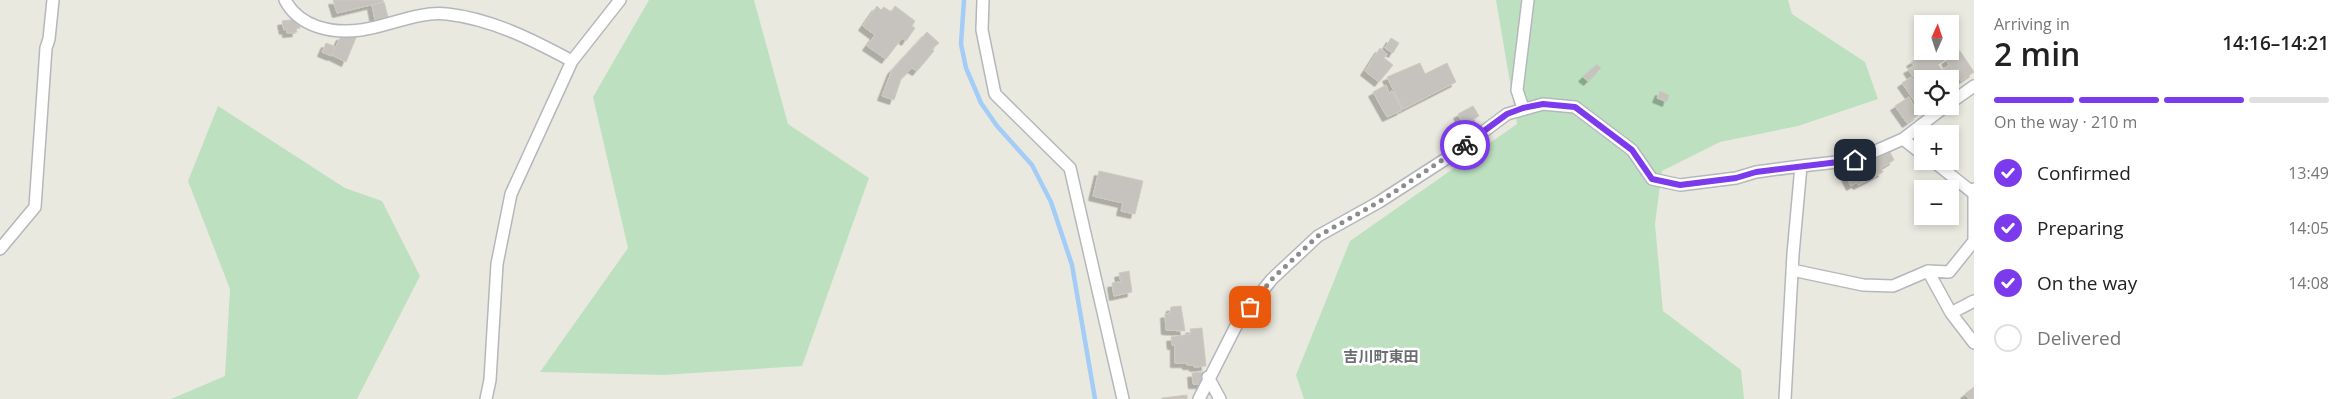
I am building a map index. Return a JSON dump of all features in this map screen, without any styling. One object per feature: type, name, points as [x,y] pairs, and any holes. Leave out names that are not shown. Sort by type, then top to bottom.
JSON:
[{"type":"street","points":[[0,249],[35,207],[46,48],[49,39],[53,0]]},
{"type":"street","points":[[285,0],[291,12],[306,24],[321,28],[360,30],[415,16],[446,14],[484,21],[534,41],[572,61]]},
{"type":"street","points":[[486,399],[490,380],[498,264],[511,194],[572,61],[620,0]]},
{"type":"street","points":[[982,0],[982,30],[995,94],[1070,168],[1123,399]]},
{"type":"street","points":[[1523,108],[1517,90],[1528,0]]},
{"type":"street","points":[[1959,97],[1974,86]]},
{"type":"street","points":[[1199,399],[1208,377],[1239,320],[1272,279],[1318,236],[1379,202],[1455,153],[1507,114],[1543,104],[1575,107],[1632,150],[1652,179],[1680,185],[1736,178],[1756,172],[1855,160],[1903,138],[1934,115]]},
{"type":"street","points":[[1903,138],[1914,147]]},
{"type":"street","points":[[1785,399],[1792,270],[1801,166]]},
{"type":"street","points":[[1792,270],[1863,285],[1893,286],[1928,271],[1949,272],[1974,241],[1973,190],[1945,170]]},
{"type":"street","points":[[1928,271],[1951,313],[1974,344]]},
{"type":"street","points":[[1951,313],[1974,301]]},
{"type":"street","points":[[1208,377],[1220,399]]},
{"type":"green space","points":[[649,0],[754,0],[788,124],[869,178],[802,366],[663,375],[540,372],[628,248],[593,97]]},
{"type":"green space","points":[[1496,0],[1788,0],[1792,14],[1865,62],[1878,99],[1798,126],[1720,142],[1662,171],[1655,224],[1663,311],[1741,370],[1744,399],[1304,399],[1296,375],[1350,241],[1517,124]]},
{"type":"green space","points":[[218,106],[345,188],[382,201],[420,276],[357,399],[171,399],[225,376],[230,289],[188,181]]},
{"type":"building","points":[[333,0],[383,0],[383,2],[337,13]]},
{"type":"building","points":[[384,2],[388,17],[375,20],[372,5]]},
{"type":"building","points":[[877,6],[881,10],[884,7],[891,12],[895,6],[915,21],[912,26],[915,28],[906,41],[902,38],[886,59],[867,46],[875,35],[863,26]]},
{"type":"building","points":[[298,19],[300,28],[296,29],[297,32],[287,33],[287,29],[284,30],[282,21]]},
{"type":"building","points":[[927,32],[939,43],[932,49],[934,51],[917,71],[912,68],[901,79],[894,100],[882,96],[892,70]]},
{"type":"building","points":[[357,35],[346,62],[332,55],[341,36]]},
{"type":"building","points":[[1391,38],[1399,43],[1393,53],[1385,48]]},
{"type":"building","points":[[326,43],[336,47],[332,56],[322,52]]},
{"type":"building","points":[[1380,48],[1387,54],[1384,58],[1393,65],[1379,82],[1365,71]]},
{"type":"building","points":[[1960,51],[1974,72],[1961,81],[1959,70],[1942,70],[1949,65],[1946,60],[1959,60]]},
{"type":"building","points":[[1914,60],[1942,60],[1937,63],[1942,70],[1914,70],[1914,78],[1908,69],[1914,66],[1911,62]]},
{"type":"building","points":[[1420,63],[1425,74],[1447,63],[1456,82],[1403,109],[1387,77]]},
{"type":"building","points":[[1597,64],[1601,68],[1588,81],[1583,77]]},
{"type":"building","points":[[1911,77],[1914,81],[1914,100],[1902,83]]},
{"type":"building","points":[[1386,85],[1389,93],[1392,91],[1402,110],[1387,117],[1373,92]]},
{"type":"building","points":[[1660,91],[1669,95],[1667,102],[1657,98]]},
{"type":"building","points":[[1909,97],[1914,107],[1914,115],[1918,115],[1907,123],[1895,106]]},
{"type":"building","points":[[1473,106],[1479,116],[1464,125],[1458,114]]},
{"type":"building","points":[[1890,152],[1894,160],[1881,168],[1883,172],[1858,185],[1856,183],[1851,186],[1845,174]]},
{"type":"building","points":[[1099,171],[1143,181],[1135,214],[1121,211],[1123,203],[1093,196]]},
{"type":"building","points":[[1129,271],[1132,292],[1114,296],[1112,283],[1121,282],[1119,273]]},
{"type":"building","points":[[1181,306],[1185,331],[1166,330],[1165,314],[1170,313],[1171,307]]},
{"type":"building","points":[[1202,328],[1206,366],[1194,367],[1194,365],[1187,365],[1187,363],[1175,363],[1175,345],[1172,345],[1171,337],[1191,334],[1190,329]]},
{"type":"building","points":[[1203,372],[1203,384],[1193,384],[1192,373]]},
{"type":"building","points":[[1974,387],[1974,399],[1969,399],[1965,394]]},
{"type":"building","points":[[1187,395],[1187,399],[1162,399],[1162,398]]},
{"type":"waterway","points":[[964,0],[961,44],[966,68],[981,103],[997,126],[1032,165],[1051,202],[1072,265],[1095,399]]},
{"type":"way so far","points":[[1250,307],[1272,279],[1318,236],[1379,202],[1465,145]]},
{"type":"district","name":"吉川町東田","points":[[1381,356]]},
{"type":"route","points":[[1465,145],[1507,114],[1543,104],[1575,107],[1632,150],[1652,179],[1680,185],[1736,178],[1756,172],[1855,160]]}]
